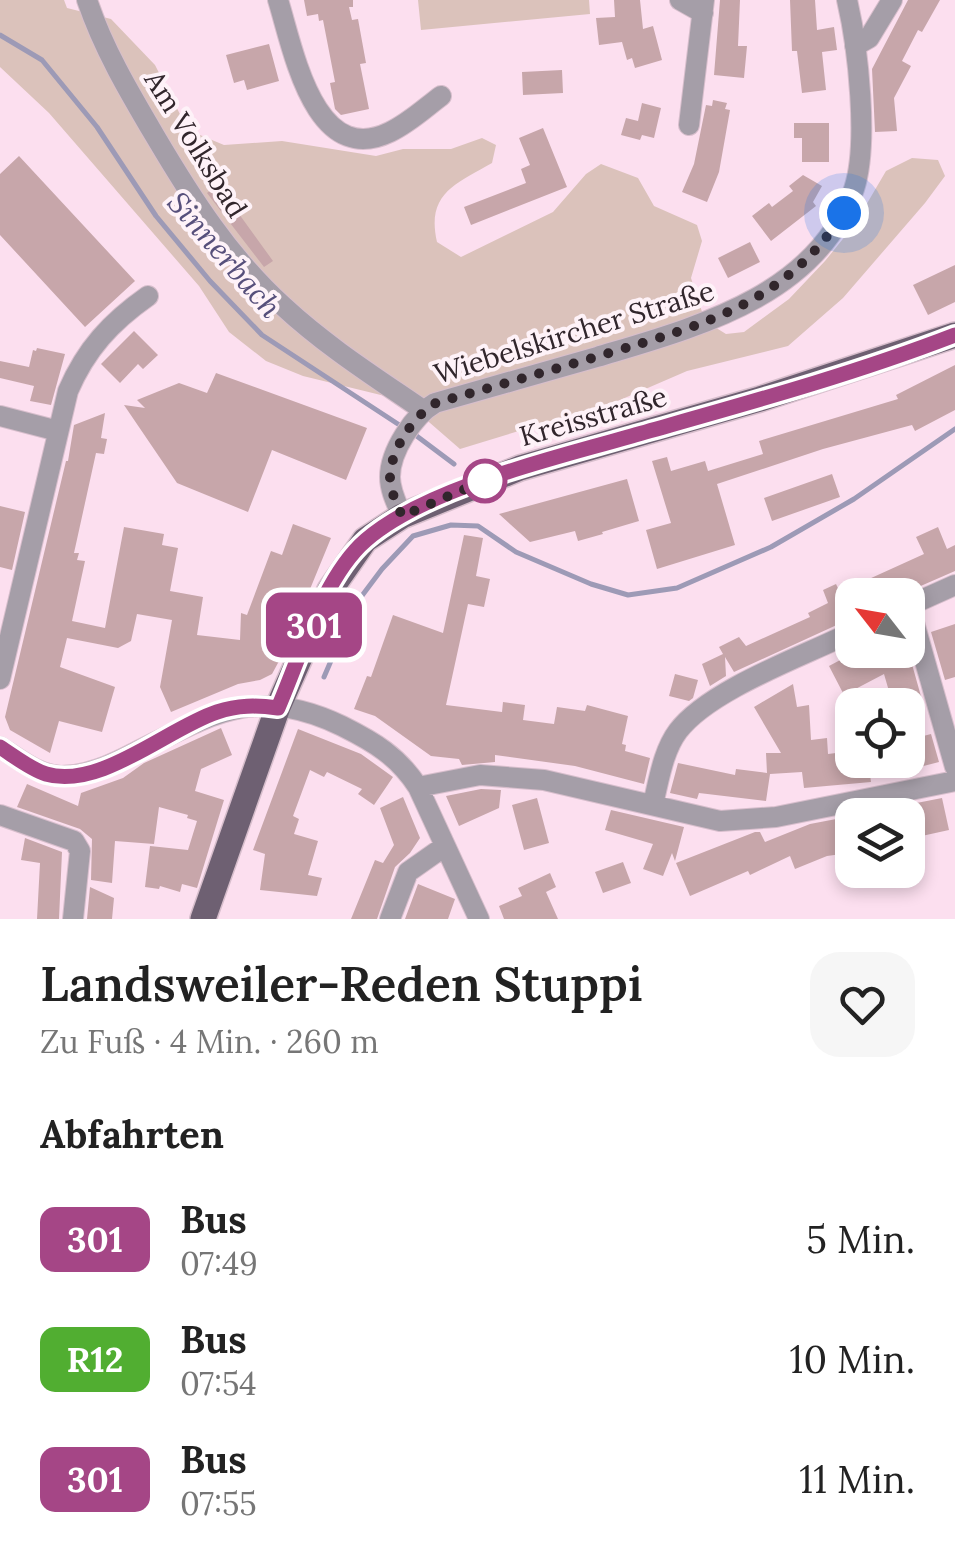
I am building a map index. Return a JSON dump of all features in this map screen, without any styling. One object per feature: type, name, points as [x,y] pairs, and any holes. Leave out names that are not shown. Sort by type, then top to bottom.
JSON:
[{"type":"main road","name":"Kreisstraße","points":[[202,919],[278,708],[319,614],[347,563],[365,540],[402,516],[520,468],[760,399],[955,335]]},
{"type":"street","name":"Am Volksbad","points":[[87,0],[98,31],[140,112],[223,242],[255,279],[334,350],[418,416]]},
{"type":"street","points":[[278,0],[313,104],[324,121],[337,130],[368,137],[388,133],[441,96]]},
{"type":"street","points":[[680,0],[704,6],[689,126]]},
{"type":"street","name":"Wiebelskircher Straße","points":[[402,516],[390,479],[401,445],[418,416],[436,403],[730,314],[800,266],[830,234],[844,213],[860,163],[855,46],[847,0]]},
{"type":"street","points":[[855,46],[869,38],[892,0]]},
{"type":"street","points":[[0,679],[68,391],[87,354],[121,315],[148,296]]},
{"type":"street","points":[[0,416],[58,431]]},
{"type":"street","points":[[925,598],[955,585]]},
{"type":"street","points":[[653,804],[666,754],[676,732],[694,713],[725,693],[835,640]]},
{"type":"street","points":[[925,664],[955,767]]},
{"type":"street","points":[[0,747],[46,774],[81,774],[111,764],[213,713],[238,706],[314,715],[392,754],[418,787],[479,919]]},
{"type":"street","points":[[418,787],[459,777],[507,776],[544,780],[720,820],[750,820],[955,781]]},
{"type":"street","points":[[0,815],[74,842],[80,851],[73,919]]},
{"type":"street","points":[[390,919],[408,872],[444,846]]},
{"type":"shaded area","points":[[0,0],[64,0],[67,8],[111,19],[155,65],[188,130],[224,145],[282,141],[376,156],[403,149],[451,149],[482,138],[496,145],[492,163],[446,192],[436,212],[437,242],[461,257],[553,212],[586,174],[601,164],[638,178],[654,206],[697,225],[702,241],[691,278],[705,321],[726,334],[744,332],[789,299],[855,224],[886,171],[912,158],[938,160],[945,176],[843,298],[788,346],[687,371],[620,400],[460,449],[422,416],[389,397],[303,376],[266,361],[229,332],[199,286],[49,113],[0,67]]},
{"type":"shaded area","points":[[418,0],[589,0],[590,14],[421,30]]},
{"type":"building","points":[[304,0],[353,0],[353,7],[349,7],[352,20],[358,19],[366,63],[360,64],[369,109],[341,115],[335,109],[330,83],[335,82],[323,20],[319,21],[318,14],[307,16]]},
{"type":"building","points":[[614,0],[640,0],[643,29],[653,26],[662,60],[635,68],[632,58],[627,60],[622,42],[599,45],[596,18],[615,17]]},
{"type":"building","points":[[720,0],[740,0],[738,46],[747,46],[744,78],[714,75]]},
{"type":"building","points":[[790,0],[815,0],[817,30],[834,27],[837,50],[822,52],[826,90],[802,93],[797,51],[792,51]]},
{"type":"building","points":[[908,0],[940,0],[902,61],[911,66],[894,98],[897,131],[875,132],[872,69]]},
{"type":"building","points":[[269,44],[279,81],[247,90],[244,80],[234,83],[226,55]]},
{"type":"building","points":[[562,70],[563,93],[523,95],[522,72]]},
{"type":"building","points":[[713,100],[727,103],[725,109],[730,110],[719,172],[707,202],[682,192],[694,164],[706,105],[712,106]]},
{"type":"building","points":[[642,103],[661,108],[654,138],[642,135],[640,140],[621,135],[626,118],[638,121]]},
{"type":"building","points":[[794,123],[829,123],[829,162],[802,162],[802,138],[794,138]]},
{"type":"building","points":[[543,128],[567,187],[471,225],[464,207],[526,183],[521,169],[530,165],[519,138]]},
{"type":"building","points":[[19,156],[135,281],[85,327],[0,235],[0,174]]},
{"type":"building","points":[[803,175],[822,186],[813,202],[816,206],[771,241],[752,216],[793,191],[789,186]]},
{"type":"building","points":[[218,185],[273,261],[264,267],[207,193]]},
{"type":"building","points":[[750,242],[760,262],[728,278],[718,258]]},
{"type":"building","points":[[955,265],[955,302],[928,315],[913,285]]},
{"type":"building","points":[[134,331],[158,355],[143,369],[138,364],[120,383],[101,364]]},
{"type":"building","points":[[37,348],[65,354],[51,405],[30,401],[34,386],[0,378],[0,361],[29,367]]},
{"type":"building","points":[[955,365],[955,410],[915,431],[912,425],[717,484],[735,545],[657,569],[646,530],[671,523],[652,461],[667,457],[671,471],[705,461],[708,471],[763,454],[759,441],[898,399],[896,395]]},
{"type":"building","points":[[216,373],[367,428],[346,480],[272,450],[248,512],[177,483],[124,405],[145,408],[137,400],[179,383],[207,393]]},
{"type":"building","points":[[105,413],[101,438],[107,439],[104,454],[96,453],[74,553],[79,553],[77,560],[85,561],[72,621],[105,628],[124,527],[164,534],[162,545],[178,548],[170,591],[203,597],[197,635],[240,640],[241,613],[247,615],[271,551],[282,555],[293,524],[331,538],[285,650],[272,674],[260,680],[238,684],[171,712],[160,687],[172,620],[137,614],[131,641],[118,648],[67,638],[60,667],[115,687],[102,732],[59,721],[50,753],[10,730],[5,717],[74,425]]},
{"type":"building","points":[[832,474],[840,497],[772,521],[764,498]]},
{"type":"building","points":[[627,479],[639,521],[578,541],[575,531],[530,542],[499,514]]},
{"type":"building","points":[[0,506],[25,512],[12,570],[0,567]]},
{"type":"building","points":[[938,527],[947,549],[955,545],[955,571],[925,584],[925,578],[871,578],[924,554],[916,537]]},
{"type":"building","points":[[464,535],[483,538],[476,576],[490,579],[484,607],[468,604],[446,705],[502,712],[503,702],[525,705],[523,720],[554,724],[557,707],[585,711],[587,705],[628,716],[622,744],[626,745],[625,751],[650,758],[644,784],[575,766],[495,755],[495,762],[462,765],[459,759],[431,756],[375,716],[354,709],[367,676],[371,677],[393,615],[443,633]]},
{"type":"building","points":[[835,584],[835,626],[734,672],[725,657],[726,676],[710,686],[702,664],[723,654],[719,647],[739,637],[746,646],[810,617],[808,613],[828,603],[823,590]]},
{"type":"building","points":[[955,624],[955,677],[945,680],[931,632]]},
{"type":"building","points":[[835,663],[835,668],[913,668],[919,688],[888,688],[884,674],[857,688],[840,688],[829,666]]},
{"type":"building","points":[[675,674],[698,680],[689,701],[669,696]]},
{"type":"building","points":[[793,684],[797,707],[809,705],[811,740],[827,738],[828,754],[835,753],[835,778],[870,778],[871,782],[804,788],[802,772],[770,774],[766,801],[699,793],[697,799],[670,793],[678,763],[735,775],[736,769],[767,773],[766,753],[781,753],[754,707]]},
{"type":"building","points":[[221,728],[232,755],[201,769],[195,791],[224,800],[197,888],[182,884],[180,892],[160,886],[145,887],[150,846],[188,850],[197,821],[187,818],[188,815],[159,807],[154,844],[115,841],[112,883],[91,880],[92,839],[80,829],[17,807],[27,784],[78,806],[81,793],[123,778],[144,763]]},
{"type":"building","points":[[298,729],[361,754],[393,777],[374,805],[358,794],[362,789],[327,772],[324,777],[310,770],[293,816],[299,819],[294,834],[318,841],[308,875],[322,878],[317,896],[260,890],[265,854],[253,850]]},
{"type":"building","points":[[931,734],[939,762],[925,766],[925,736]]},
{"type":"building","points":[[481,789],[501,790],[499,808],[459,826],[446,796]]},
{"type":"building","points":[[403,797],[420,838],[395,867],[377,919],[351,919],[375,860],[383,863],[394,845],[380,808]]},
{"type":"building","points":[[537,798],[549,843],[524,850],[512,805]]},
{"type":"building","points":[[942,798],[949,830],[925,835],[925,801]]},
{"type":"building","points":[[611,810],[684,827],[675,861],[672,853],[663,876],[643,869],[653,844],[605,830]]},
{"type":"building","points":[[835,819],[835,855],[795,869],[790,856],[690,896],[676,863],[755,832],[760,832],[765,842],[810,824]]},
{"type":"building","points":[[25,838],[62,852],[59,919],[37,919],[40,863],[21,860]]},
{"type":"building","points":[[623,862],[631,883],[603,893],[595,872]]},
{"type":"building","points":[[550,873],[556,887],[546,892],[558,919],[504,919],[499,906],[522,896],[518,888]]},
{"type":"building","points":[[418,884],[455,899],[448,919],[405,919]]},
{"type":"building","points":[[90,887],[114,898],[112,919],[87,919]]},
{"type":"waterway","name":"Sinnerbach","points":[[0,35],[42,60],[97,127],[156,216],[262,335],[404,428]]},
{"type":"waterway","name":"Sinnerbach","points":[[324,677],[355,605],[413,536],[451,525],[478,526],[516,552],[591,584],[628,595],[677,588],[771,547],[854,499],[955,429]]},
{"type":"waterway","name":"Sinnerbach","points":[[414,434],[454,464]]},
{"type":"bus line","name":"301","points":[[0,747],[46,774],[81,774],[111,764],[213,713],[238,706],[278,708],[330,590],[347,563],[365,540],[402,516],[520,468],[760,399],[955,335]]},
{"type":"route","points":[[485,481],[491,478],[402,516],[390,479],[394,458],[423,410],[730,314],[800,266],[844,213]]}]
